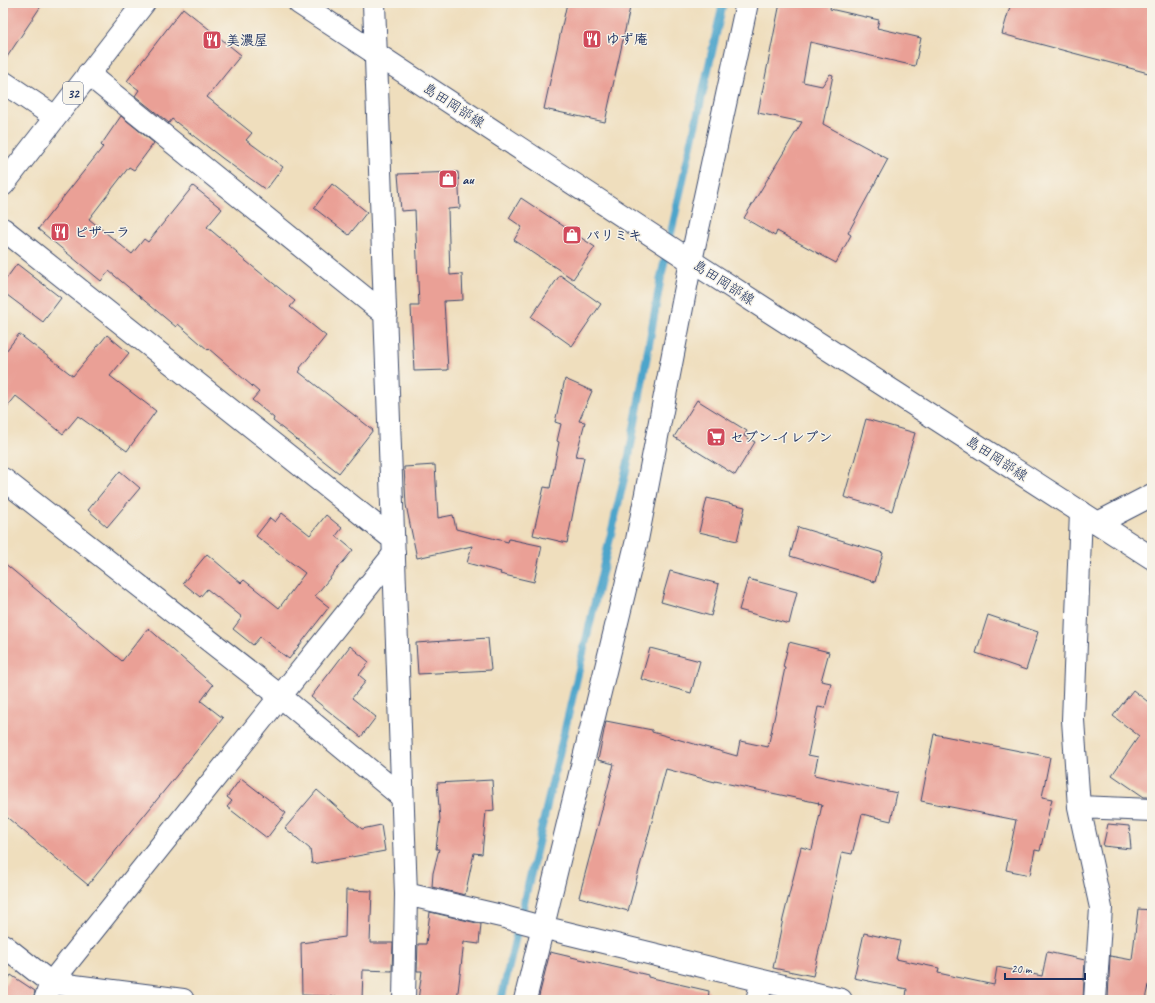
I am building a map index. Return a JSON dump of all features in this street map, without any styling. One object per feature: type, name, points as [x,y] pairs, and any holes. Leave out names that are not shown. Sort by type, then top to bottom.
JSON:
[{"type":"street","name":"32","points":[[3,184],[144,3]]},
{"type":"street","name":"島田岡部線","points":[[299,3],[691,261],[1152,558]]},
{"type":"street","points":[[374,3],[406,894],[404,1000]]},
{"type":"street","points":[[524,1000],[637,540],[691,261],[747,3]]},
{"type":"street","points":[[88,74],[386,314]]},
{"type":"street","points":[[3,82],[55,116]]},
{"type":"street","points":[[3,229],[394,547]]},
{"type":"street","points":[[3,479],[280,696],[402,797]]},
{"type":"street","points":[[1096,1000],[1101,908],[1079,807],[1074,720],[1090,518],[1152,495]]},
{"type":"street","points":[[48,992],[280,696],[394,547]]},
{"type":"street","points":[[1079,807],[1152,810]]},
{"type":"street","points":[[406,894],[542,927],[760,990],[841,1000]]},
{"type":"street","points":[[3,945],[48,992],[183,1000]]},
{"type":"building","points":[[3,3],[43,3],[3,63]]},
{"type":"building","points":[[567,3],[631,3],[605,122],[544,109]]},
{"type":"building","points":[[780,3],[831,3],[830,9],[879,20],[877,28],[921,38],[915,66],[810,42],[803,82],[822,86],[830,74],[833,75],[823,124],[888,159],[848,233],[851,235],[836,263],[777,231],[775,236],[744,218],[802,122],[758,113]]},
{"type":"building","points":[[1011,3],[1152,3],[1152,74],[1002,34]]},
{"type":"building","points":[[183,8],[241,55],[207,97],[252,133],[246,140],[283,167],[266,190],[172,119],[169,123],[135,96],[139,90],[127,81]]},
{"type":"building","points":[[121,116],[154,143],[134,170],[129,167],[89,219],[132,254],[144,239],[148,242],[193,186],[222,209],[207,227],[237,252],[236,253],[295,301],[290,307],[326,336],[300,368],[301,369],[299,372],[373,430],[339,473],[273,421],[274,418],[252,400],[259,392],[209,349],[208,350],[178,324],[176,327],[109,271],[101,281],[38,229],[103,147],[101,145]]},
{"type":"building","points":[[458,172],[460,208],[448,209],[450,275],[462,274],[463,300],[444,301],[448,370],[414,371],[411,306],[419,306],[415,210],[401,211],[398,174]]},
{"type":"building","points":[[332,184],[367,212],[349,235],[314,208]]},
{"type":"building","points":[[521,198],[595,247],[573,279],[514,240],[522,227],[509,218]]},
{"type":"building","points":[[17,264],[61,298],[43,322],[3,292],[3,283]]},
{"type":"building","points":[[560,275],[601,304],[572,346],[531,317]]},
{"type":"building","points":[[19,334],[73,376],[107,335],[129,353],[110,376],[156,411],[127,451],[78,416],[63,434],[16,396],[3,412],[3,355]]},
{"type":"building","points":[[565,379],[592,391],[579,421],[585,422],[576,456],[584,457],[567,543],[533,535],[544,487],[550,488],[561,424],[555,422]]},
{"type":"building","points":[[697,400],[747,431],[744,436],[755,442],[735,475],[674,437]]},
{"type":"building","points":[[866,419],[915,433],[892,511],[844,497]]},
{"type":"building","points":[[435,465],[438,518],[453,515],[456,529],[508,542],[509,539],[542,546],[534,582],[500,574],[501,572],[467,563],[472,546],[417,558],[406,505],[404,467]]},
{"type":"building","points":[[120,471],[140,488],[107,527],[88,510]]},
{"type":"building","points":[[707,498],[745,507],[737,541],[699,532]]},
{"type":"building","points":[[282,513],[310,535],[326,515],[342,528],[336,536],[353,550],[315,596],[329,607],[289,659],[260,637],[253,645],[233,629],[242,617],[207,589],[200,597],[183,583],[207,554],[241,583],[244,580],[279,608],[305,573],[256,536],[270,518],[275,522]]},
{"type":"building","points":[[798,527],[883,553],[875,582],[790,556]]},
{"type":"building","points":[[3,562],[122,661],[148,628],[213,685],[201,701],[223,718],[88,885],[3,814]]},
{"type":"building","points":[[670,571],[719,584],[711,616],[661,602]]},
{"type":"building","points":[[748,579],[797,592],[789,624],[739,610]]},
{"type":"building","points":[[988,615],[1038,632],[1026,670],[976,653]]},
{"type":"building","points":[[488,638],[491,670],[418,674],[416,643]]},
{"type":"building","points":[[789,642],[829,652],[821,681],[831,683],[825,708],[818,707],[808,755],[818,757],[814,775],[897,793],[891,821],[862,814],[852,854],[842,852],[813,976],[773,968],[783,919],[801,847],[812,850],[822,805],[818,804],[819,803],[715,782],[666,769],[628,911],[579,897],[614,764],[598,760],[606,721],[652,730],[652,732],[737,756],[740,741],[768,747]]},
{"type":"building","points":[[350,646],[369,662],[359,675],[366,681],[352,698],[376,717],[361,737],[311,697]]},
{"type":"building","points":[[650,648],[700,661],[691,693],[641,679]]},
{"type":"building","points":[[1133,690],[1152,705],[1152,797],[1144,797],[1112,775],[1139,736],[1113,716]]},
{"type":"building","points":[[934,734],[1050,757],[1042,797],[1052,799],[1040,851],[1035,850],[1030,875],[1006,870],[1016,820],[921,801]]},
{"type":"building","points":[[241,778],[286,813],[267,838],[227,807],[232,801],[227,797]]},
{"type":"building","points":[[492,780],[494,810],[486,811],[482,854],[474,853],[465,895],[432,887],[433,873],[439,849],[436,849],[440,819],[437,783]]},
{"type":"building","points":[[317,790],[362,829],[381,825],[385,851],[312,864],[310,849],[285,828]]},
{"type":"building","points":[[1108,824],[1129,826],[1131,849],[1103,846]]},
{"type":"building","points":[[346,890],[372,891],[370,943],[393,943],[392,971],[363,970],[362,1000],[302,995],[301,943],[345,937]]},
{"type":"building","points":[[1138,909],[1152,910],[1152,970],[1146,1000],[1108,1000],[1110,956],[1132,960]]},
{"type":"building","points":[[430,912],[481,924],[479,944],[464,942],[457,1000],[418,1000],[422,971],[417,971],[418,944],[426,944]]},
{"type":"building","points":[[864,933],[900,941],[896,959],[939,968],[938,973],[994,985],[997,967],[1042,976],[1047,952],[1085,960],[1083,1000],[921,1000],[906,997],[907,989],[854,978]]},
{"type":"building","points":[[550,952],[709,991],[708,1000],[538,1000]]},
{"type":"building","points":[[11,975],[35,991],[33,1000],[3,1000],[3,987]]},
{"type":"waterway","points":[[501,1000],[628,462],[661,277],[723,3]]},
{"type":"place","name":"ゆず庵","points":[[592,39]]},
{"type":"place","name":"美濃屋","points":[[212,40]]},
{"type":"place","name":"au","points":[[448,179]]},
{"type":"place","name":"ピザーラ","points":[[60,232]]},
{"type":"place","name":"パリミキ","points":[[572,235]]},
{"type":"place","name":"セブン-イレブン","points":[[716,437]]}]
